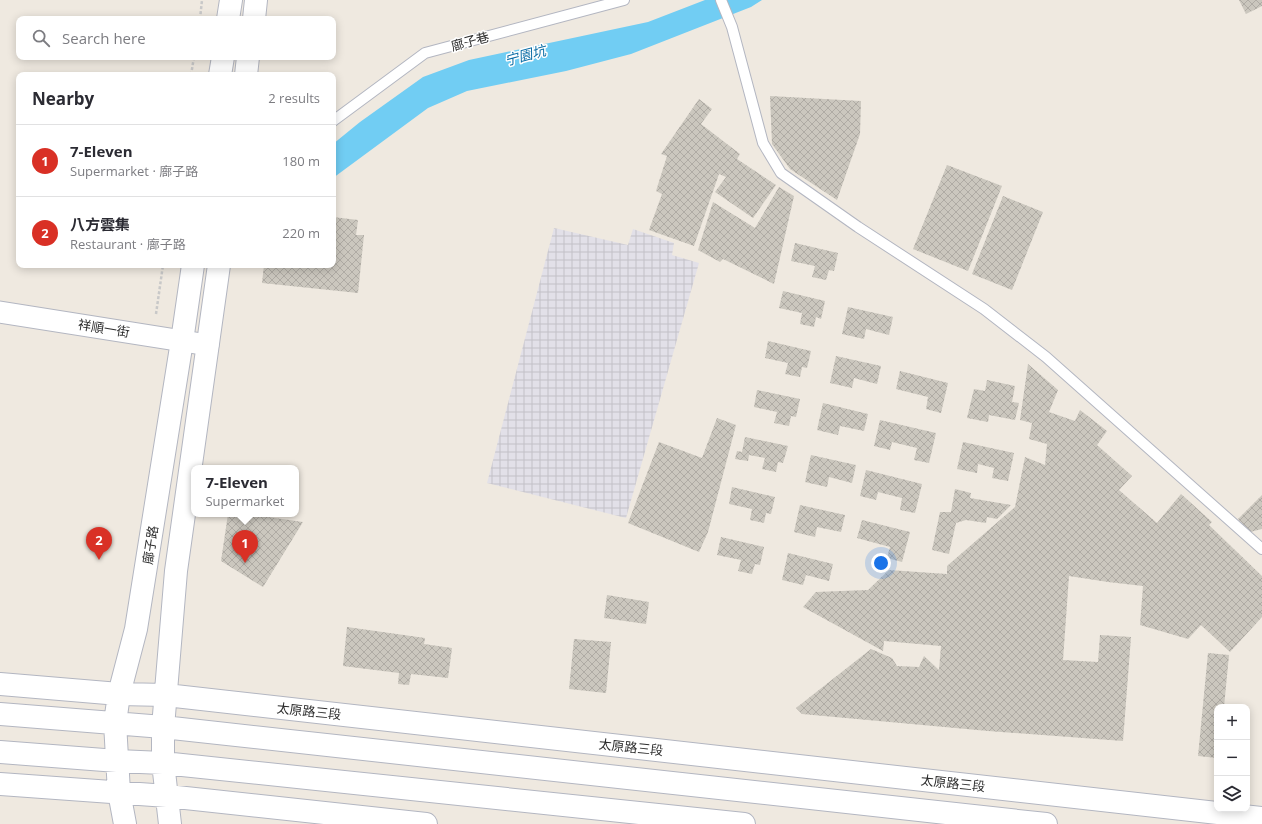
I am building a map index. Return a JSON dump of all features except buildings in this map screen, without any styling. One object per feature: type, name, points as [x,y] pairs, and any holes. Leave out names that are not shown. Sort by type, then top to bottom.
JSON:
[{"type":"main road","points":[[228,16],[231,0]]},
{"type":"main road","points":[[254,16],[256,0]]},
{"type":"main road","points":[[220,72],[222,60]]},
{"type":"main road","points":[[246,72],[248,60]]},
{"type":"main road","name":"廍子路","points":[[125,824],[119,792],[115,723],[119,694],[136,629],[193,268]]},
{"type":"main road","points":[[191,465],[220,268]]},
{"type":"main road","points":[[170,824],[163,763],[163,727],[176,572],[191,466]]},
{"type":"main road","name":"太原路三段","points":[[0,684],[119,694],[166,695],[1262,818]]},
{"type":"main road","points":[[0,714],[163,727],[1046,824]]},
{"type":"main road","points":[[0,752],[163,763],[744,824]]},
{"type":"main road","points":[[0,784],[167,796],[426,824]]},
{"type":"street","name":"祥順一街","points":[[0,312],[208,345]]},
{"type":"lane","name":"廍子巷","points":[[336,118],[425,53],[624,0]]},
{"type":"lane","points":[[721,0],[732,27],[763,143],[781,173],[858,227],[984,309],[1046,357],[1262,549]]},
{"type":"path","points":[[200,16],[202,0]]},
{"type":"path","points":[[192,72],[194,60]]},
{"type":"path","points":[[152,336],[163,268]]},
{"type":"shaded area","points":[[554,228],[628,245],[633,229],[674,243],[672,255],[699,263],[626,518],[487,483]]},
{"type":"water","name":"宁園坑","points":[[705,0],[762,0],[751,7],[631,54],[566,71],[467,91],[428,108],[336,176],[336,142],[360,122],[423,77],[469,60],[648,22]]},
{"type":"place","name":"八方雲集","points":[[99,560]]},
{"type":"place","name":"7-Eleven","points":[[245,563]]}]
